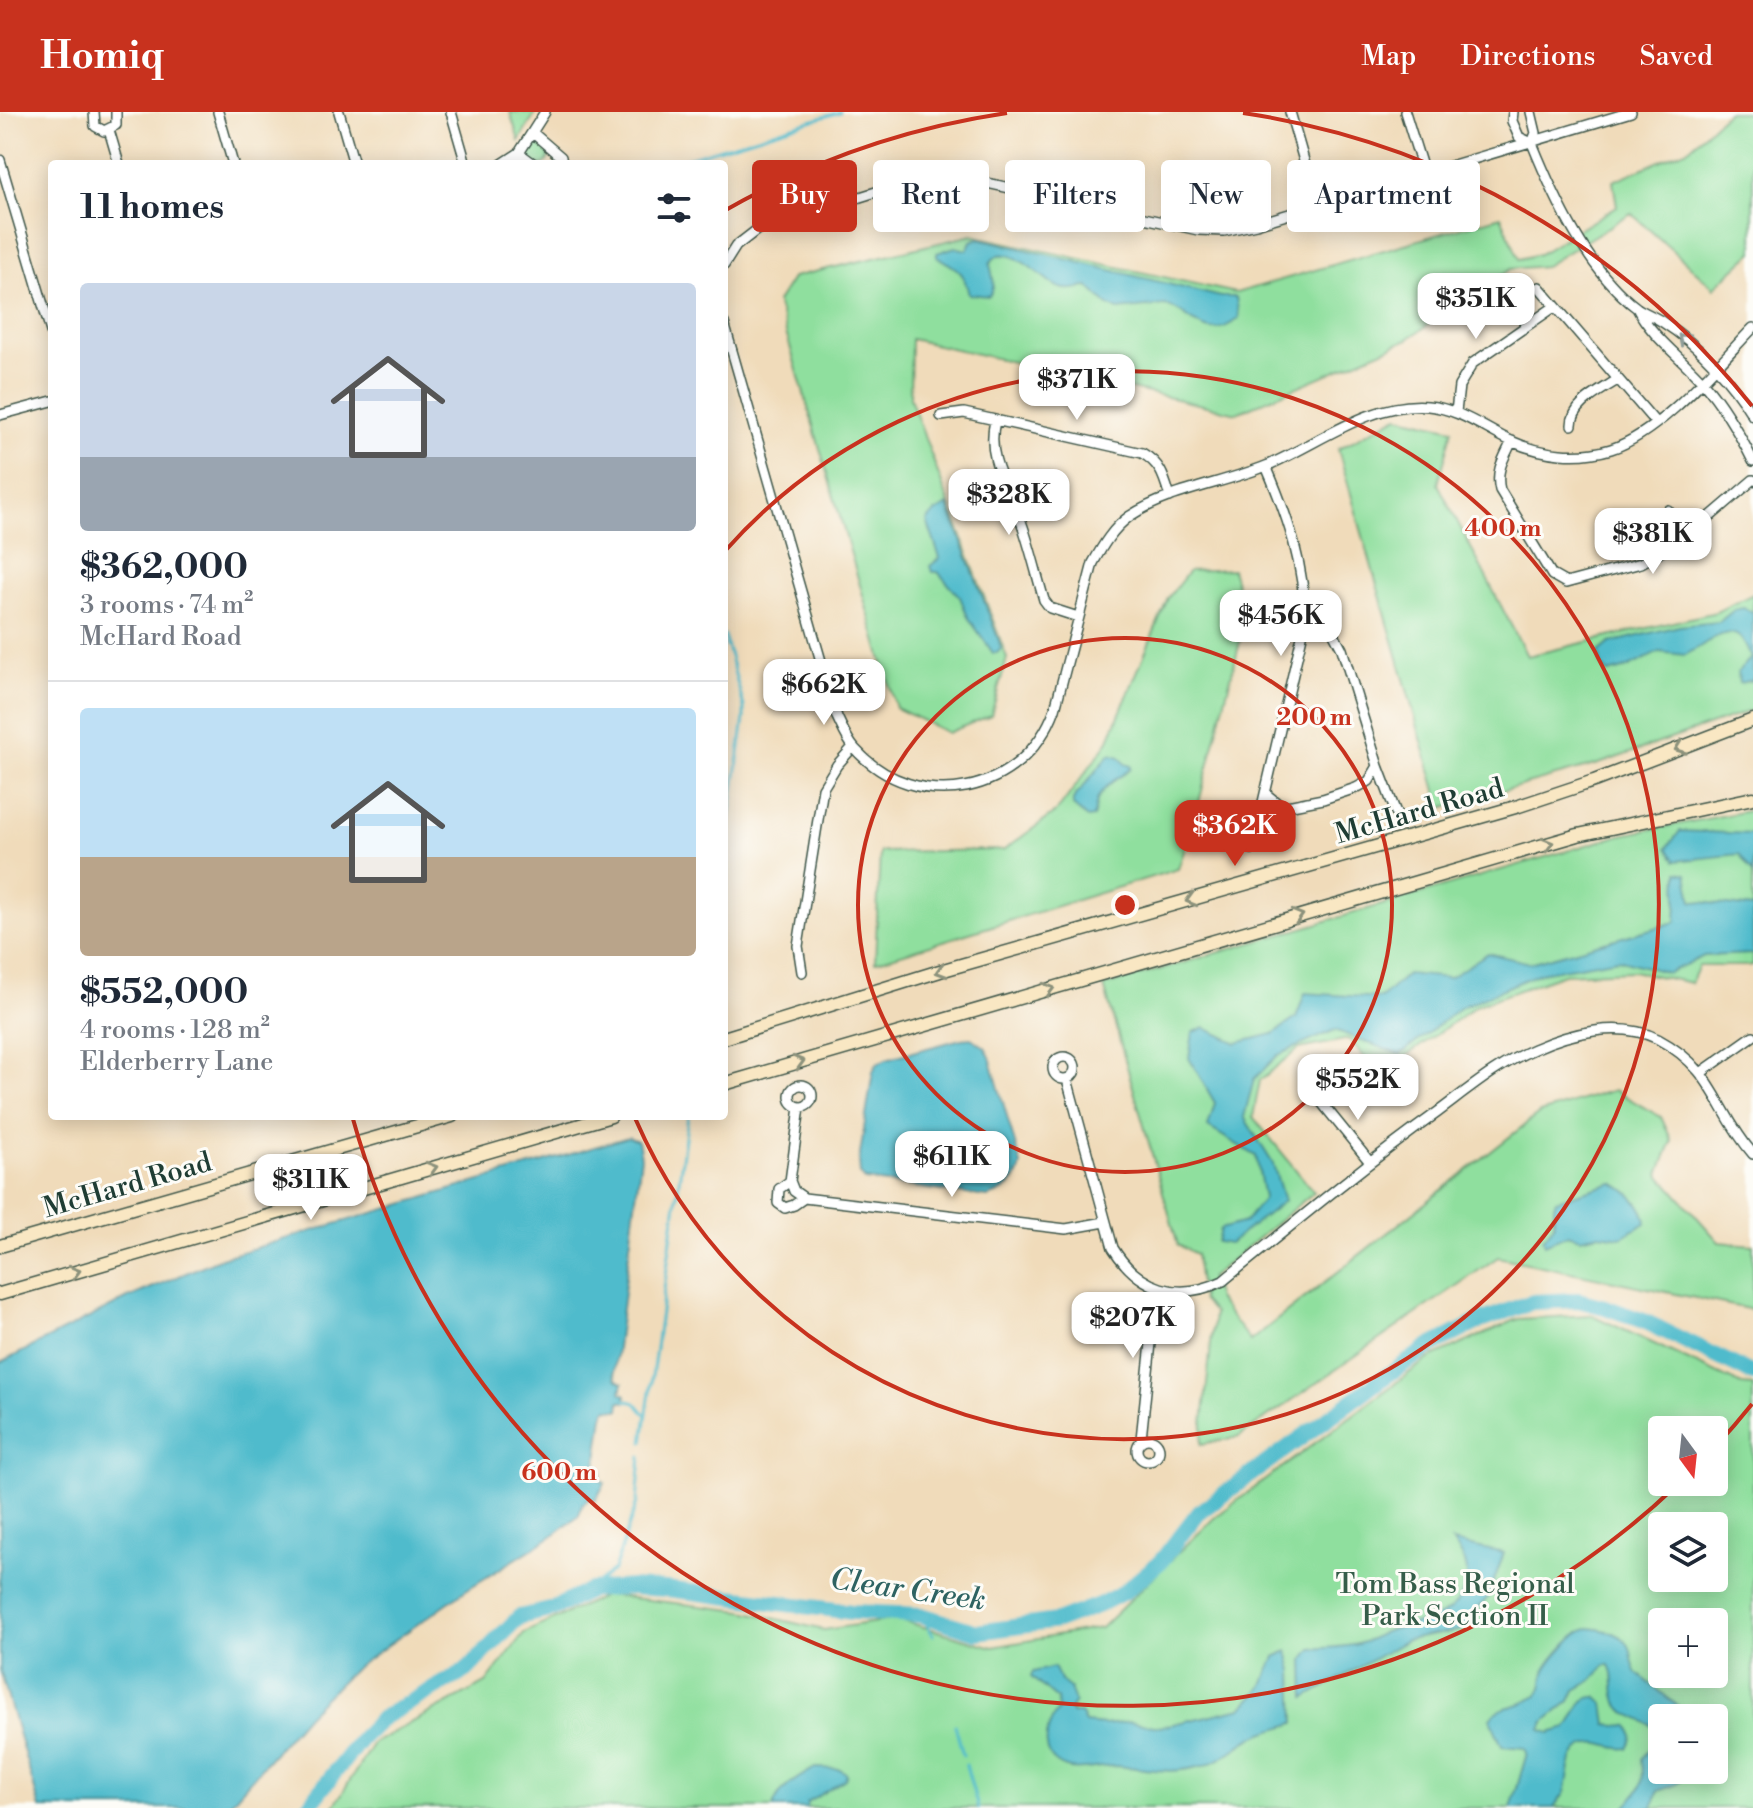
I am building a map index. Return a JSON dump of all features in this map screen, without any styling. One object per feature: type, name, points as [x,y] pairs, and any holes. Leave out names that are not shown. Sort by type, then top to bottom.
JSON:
[{"type":"main road","name":"McHard Road","points":[[728,1037],[940,971],[1519,806],[1594,781],[1753,720]]},
{"type":"main road","points":[[728,1083],[1578,835],[1753,798]]},
{"type":"main road","name":"McHard Road","points":[[0,1246],[438,1120]]},
{"type":"main road","points":[[0,1294],[597,1120]]},
{"type":"street","points":[[94,112],[95,126],[104,131],[116,125],[116,112]]},
{"type":"street","points":[[218,112],[232,160]]},
{"type":"street","points":[[339,112],[353,160]]},
{"type":"street","points":[[451,112],[465,160]]},
{"type":"street","points":[[508,160],[519,153],[545,112]]},
{"type":"street","points":[[1290,112],[1304,160]]},
{"type":"street","points":[[1405,112],[1420,160]]},
{"type":"street","points":[[1513,112],[1512,121],[1519,137],[1532,143],[1551,190],[1587,251],[1613,285],[1637,308],[1666,323],[1716,366],[1753,416]]},
{"type":"street","points":[[1531,112],[1536,133],[1532,143]]},
{"type":"street","points":[[1471,160],[1631,112]]},
{"type":"street","points":[[109,130],[118,160]]},
{"type":"street","points":[[533,133],[561,160]]},
{"type":"street","points":[[519,153],[529,160]]},
{"type":"street","points":[[0,160],[48,304]]},
{"type":"street","points":[[728,259],[745,237],[770,224],[937,176],[978,181],[1198,230],[1242,228],[1287,215]]},
{"type":"street","points":[[1539,287],[1655,422]]},
{"type":"street","points":[[1456,412],[1459,386],[1473,363],[1554,307]]},
{"type":"street","points":[[1637,308],[1645,325],[1702,381],[1733,422],[1753,461]]},
{"type":"street","points":[[728,337],[833,704],[853,747],[886,773],[923,787],[957,789],[1003,774],[1026,757],[1051,721],[1093,563],[1104,543],[1127,518],[1170,497],[1266,466],[1388,408],[1403,405],[1430,406],[1456,412],[1512,441],[1553,454],[1592,453],[1613,448],[1631,440],[1655,422],[1702,381],[1753,328]]},
{"type":"street","points":[[1572,425],[1572,417],[1579,407],[1617,380]]},
{"type":"street","points":[[0,415],[48,402]]},
{"type":"street","points":[[941,416],[964,413],[1142,453],[1155,460],[1162,470],[1170,497]]},
{"type":"street","points":[[995,421],[992,435],[994,458],[1023,527],[1044,600],[1050,608],[1078,617]]},
{"type":"street","points":[[1512,441],[1500,464],[1497,478],[1500,490],[1552,575],[1566,583],[1641,563],[1685,538],[1753,480]]},
{"type":"street","points":[[1252,849],[1305,623],[1304,588],[1297,550],[1266,466]]},
{"type":"street","points":[[1668,510],[1694,550]]},
{"type":"street","points":[[1305,623],[1321,624],[1332,630],[1342,649],[1378,766],[1398,818]]},
{"type":"street","points":[[802,972],[798,946],[821,797],[828,778],[853,747]]},
{"type":"street","points":[[1266,794],[1282,807],[1323,799],[1369,781],[1378,766]]},
{"type":"street","points":[[1067,1079],[1113,1248],[1139,1277],[1164,1289],[1183,1293],[1204,1290],[1223,1281],[1369,1161],[1509,1061],[1579,1034],[1601,1030],[1640,1032],[1689,1059],[1702,1072],[1753,1154]]},
{"type":"street","points":[[1702,1072],[1753,1036]]},
{"type":"street","points":[[1322,1103],[1369,1161]]},
{"type":"street","points":[[792,1186],[800,1107]]},
{"type":"street","points":[[792,1186],[779,1189],[778,1203],[785,1208],[804,1198],[1066,1229],[1105,1222]]},
{"type":"street","points":[[792,1186],[804,1198]]},
{"type":"street","points":[[1141,1439],[1151,1343],[1164,1289]]},
{"type":"green space","points":[[510,112],[536,112],[519,141]]},
{"type":"green space","points":[[1727,112],[1753,112],[1753,252],[1714,288],[1631,213],[1545,266],[1511,269],[1406,340],[1237,413],[911,339],[910,398],[1007,658],[991,715],[948,733],[896,708],[777,302],[793,277],[972,235],[1236,293],[1446,232],[1480,232],[1480,222],[1501,216],[1519,259],[1539,254],[1617,206],[1613,181],[1690,148]]},
{"type":"green space","points":[[534,145],[542,145],[548,151],[547,160],[528,159],[528,151]]},
{"type":"green space","points":[[1398,416],[1453,429],[1438,484],[1527,656],[1716,612],[1753,594],[1753,710],[1599,764],[1441,808],[1338,449]]},
{"type":"green space","points":[[1232,569],[1246,618],[1194,822],[1178,869],[875,962],[880,852],[1004,850],[1057,811],[1108,742],[1168,598],[1189,571]]},
{"type":"green space","points":[[1753,810],[1753,966],[1699,966],[1691,983],[1633,971],[1564,974],[1477,1005],[1380,1075],[1349,1039],[1299,1049],[1260,1080],[1253,1117],[1314,1192],[1210,1278],[1218,1300],[1250,1341],[1540,1113],[1614,1090],[1661,1117],[1672,1141],[1659,1174],[1719,1242],[1753,1245],[1753,1310],[1498,1257],[1239,1437],[1201,1444],[1214,1313],[1202,1300],[1196,1254],[1178,1245],[1104,986],[1621,835]]},
{"type":"green space","name":"Tom Bass Regional Park Section II","points":[[1592,1315],[1742,1385],[1753,1386],[1753,1808],[333,1808],[373,1743],[486,1683],[524,1633],[606,1595],[743,1611],[824,1630],[896,1619],[993,1647],[1101,1628],[1214,1518],[1428,1359],[1518,1319]]},
{"type":"water","points":[[979,238],[1221,297],[1236,297],[1239,318],[1216,329],[1199,325],[1165,305],[1118,310],[1089,287],[1058,287],[1014,257],[1004,255],[996,256],[990,264],[993,284],[989,296],[969,294],[962,274],[937,257],[937,253],[955,247],[967,250],[971,241]]},
{"type":"water","points":[[948,505],[999,641],[1001,649],[997,653],[993,653],[968,617],[960,597],[938,572],[932,572],[930,566],[940,558],[927,521]]},
{"type":"water","points":[[1743,608],[1753,612],[1753,680],[1739,683],[1738,672],[1751,658],[1739,636],[1731,633],[1714,638],[1685,655],[1659,652],[1627,668],[1608,673],[1601,664],[1599,652],[1610,643],[1679,626],[1719,622],[1734,610]]},
{"type":"water","points":[[1110,754],[1120,757],[1131,769],[1102,791],[1093,817],[1087,818],[1073,806],[1073,799]]},
{"type":"water","points":[[1680,831],[1753,834],[1753,873],[1739,854],[1676,861],[1667,848]]},
{"type":"water","points":[[1678,872],[1687,874],[1692,901],[1753,908],[1753,954],[1704,956],[1668,973],[1618,959],[1540,973],[1461,1007],[1400,1055],[1335,1030],[1278,1055],[1254,1079],[1244,1117],[1273,1164],[1284,1201],[1229,1244],[1217,1242],[1220,1229],[1245,1222],[1264,1198],[1256,1156],[1208,1127],[1215,1103],[1189,1058],[1193,1032],[1205,1028],[1237,1043],[1273,1034],[1296,1018],[1305,993],[1381,998],[1407,974],[1449,978],[1488,953],[1530,963],[1676,922]]},
{"type":"water","points":[[971,1038],[985,1047],[990,1057],[1021,1165],[1013,1181],[988,1197],[865,1180],[860,1174],[859,1161],[873,1071],[877,1064],[886,1059]]},
{"type":"water","points":[[628,1137],[638,1141],[641,1157],[614,1372],[616,1379],[623,1383],[621,1392],[626,1395],[625,1402],[620,1401],[619,1410],[607,1409],[603,1416],[596,1466],[602,1473],[600,1480],[605,1483],[595,1501],[590,1498],[583,1504],[579,1515],[551,1537],[466,1590],[354,1669],[307,1715],[226,1808],[40,1808],[0,1670],[0,1363],[128,1298],[221,1258]]},
{"type":"water","points":[[1613,1183],[1635,1199],[1646,1223],[1621,1237],[1599,1234],[1580,1238],[1568,1234],[1545,1244],[1543,1239],[1554,1225],[1556,1200]]},
{"type":"water","points":[[1452,1542],[1504,1553],[1488,1597],[1461,1630],[1407,1640],[1305,1698],[1304,1660],[1312,1649],[1356,1645],[1384,1632],[1432,1619],[1452,1608],[1465,1586],[1467,1573],[1463,1557]]},
{"type":"water","points":[[1589,1628],[1623,1638],[1630,1648],[1637,1673],[1648,1682],[1648,1688],[1656,1688],[1676,1704],[1648,1704],[1648,1723],[1628,1713],[1618,1704],[1612,1670],[1610,1665],[1606,1665],[1591,1681],[1575,1690],[1570,1701],[1544,1722],[1541,1730],[1550,1733],[1567,1728],[1582,1703],[1597,1697],[1604,1704],[1607,1724],[1629,1726],[1631,1729],[1628,1748],[1595,1743],[1582,1747],[1573,1757],[1565,1792],[1554,1808],[1511,1808],[1527,1753],[1525,1748],[1502,1746],[1490,1718],[1501,1710],[1534,1698],[1542,1688],[1546,1670],[1554,1659]]},
{"type":"water","points":[[1288,1651],[1293,1671],[1295,1723],[1259,1735],[1213,1763],[1170,1771],[1114,1766],[1070,1769],[1053,1760],[1049,1752],[1047,1735],[1058,1710],[1057,1699],[1031,1677],[1033,1672],[1054,1667],[1061,1681],[1070,1688],[1075,1702],[1072,1713],[1080,1713],[1085,1723],[1104,1725],[1130,1722],[1160,1727],[1242,1708],[1262,1687],[1275,1657]]},
{"type":"water","points":[[1648,1751],[1648,1784],[1677,1784],[1658,1791],[1653,1808],[1624,1808],[1641,1786],[1642,1759]]},
{"type":"water","points":[[815,1768],[840,1769],[847,1774],[845,1779],[807,1803],[807,1808],[773,1808],[784,1789]]},
{"type":"waterway","points":[[681,160],[840,112]]},
{"type":"waterway","points":[[728,649],[744,707],[728,832]]},
{"type":"waterway","points":[[643,1442],[687,1120]]},
{"type":"waterway","name":"Clear Creek","points":[[307,1808],[361,1739],[382,1718],[467,1670],[519,1617],[550,1610],[591,1590],[631,1587],[666,1589],[852,1612],[921,1615],[977,1632],[1057,1621],[1099,1605],[1124,1592],[1161,1561],[1198,1513],[1379,1381],[1429,1347],[1478,1322],[1532,1302],[1578,1300],[1605,1307],[1644,1321],[1753,1374]]},
{"type":"waterway","points":[[625,1400],[636,1403],[644,1413]]},
{"type":"waterway","points":[[591,1590],[614,1570],[637,1502],[641,1456]]},
{"type":"waterway","points":[[921,1615],[933,1635]]},
{"type":"waterway","points":[[955,1725],[963,1755]]},
{"type":"waterway","points":[[966,1765],[978,1808]]}]
